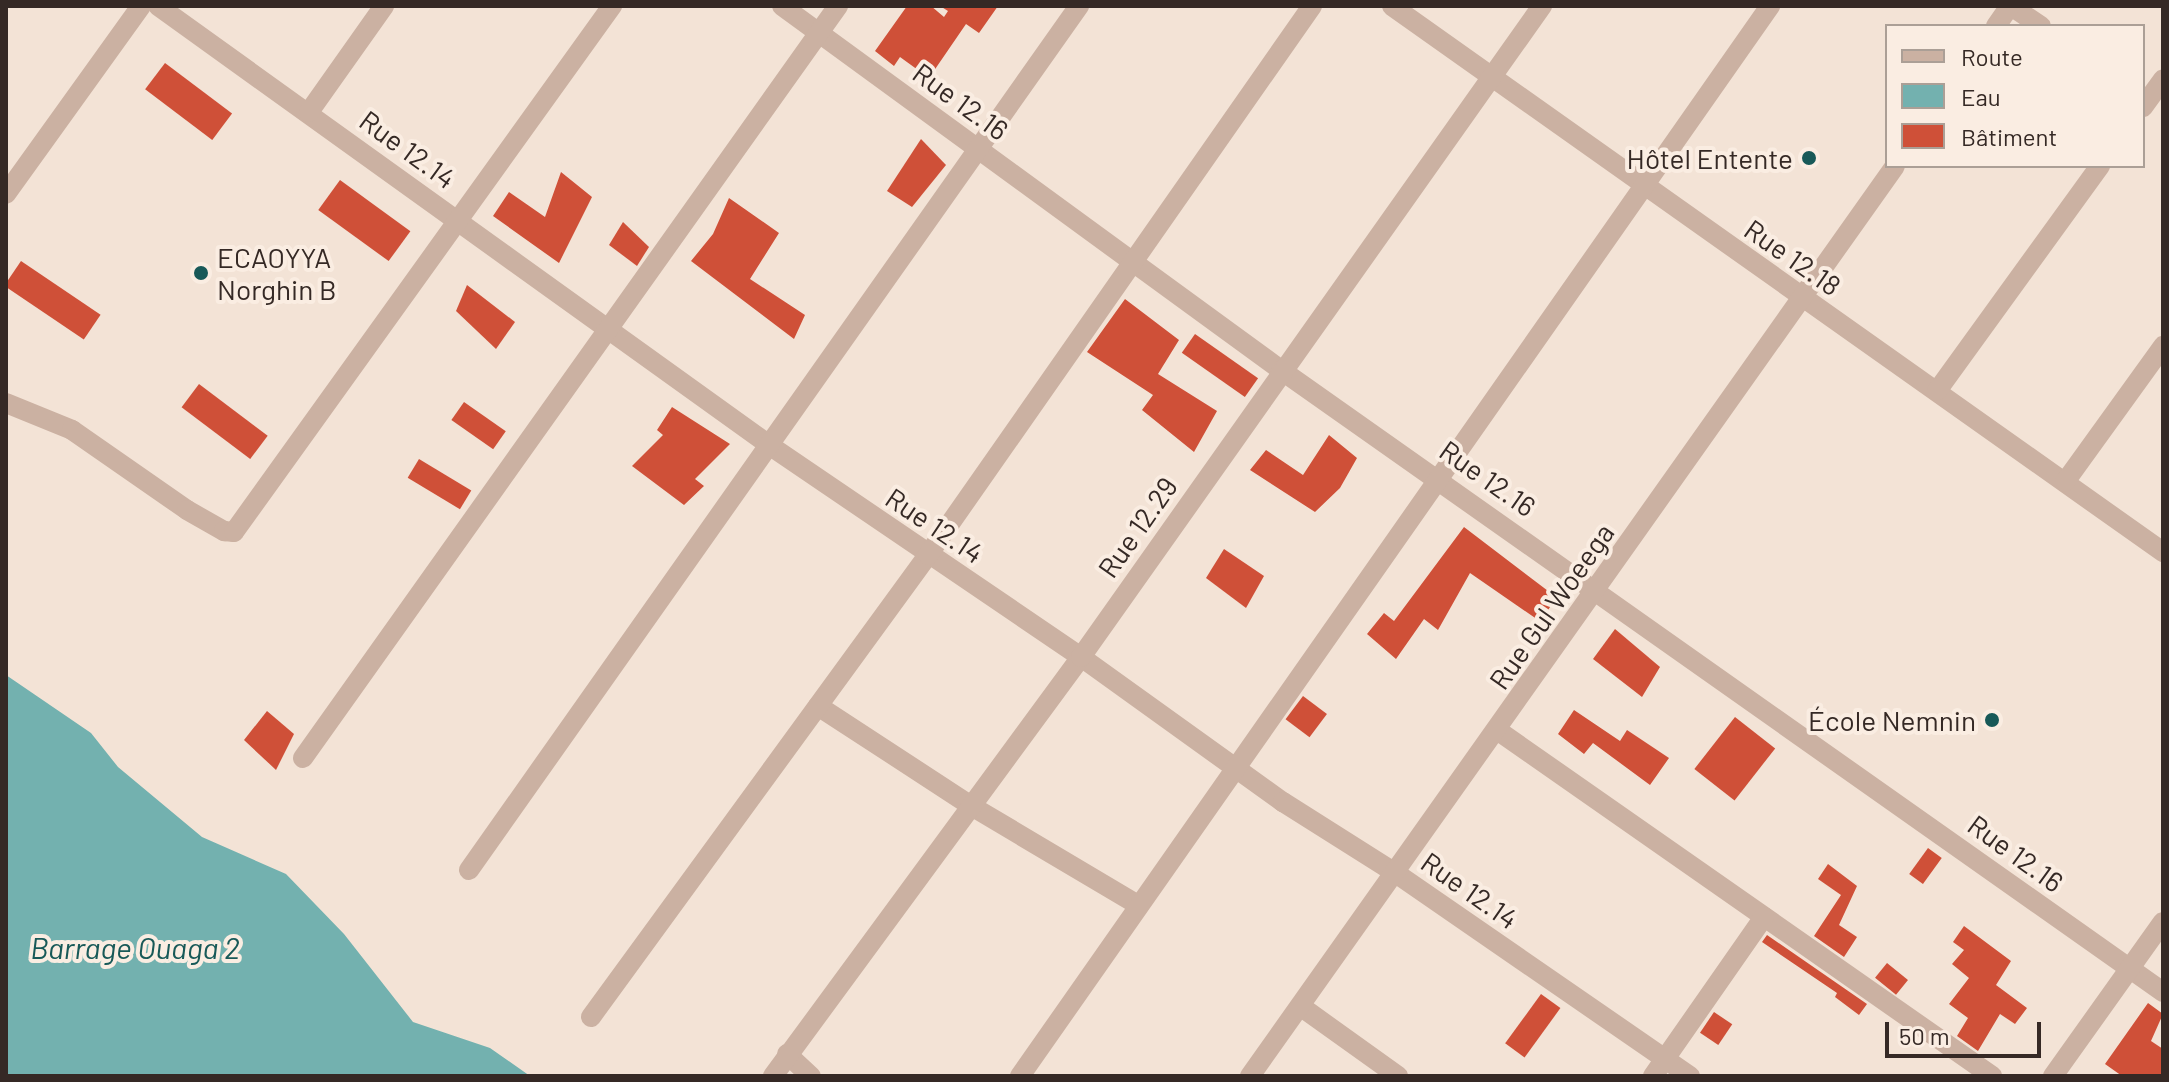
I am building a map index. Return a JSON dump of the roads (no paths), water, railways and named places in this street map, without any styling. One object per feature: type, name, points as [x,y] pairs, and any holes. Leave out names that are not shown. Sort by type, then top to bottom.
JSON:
[{"type":"street","points":[[6,194],[141,6]]},
{"type":"street","name":"Rue 12.14","points":[[158,6],[611,328],[772,447],[1081,657],[1233,767],[1397,874],[1690,1076]]},
{"type":"street","points":[[309,112],[384,6]]},
{"type":"street","points":[[6,403],[72,430],[187,510],[224,531],[234,532],[455,218],[612,6]]},
{"type":"street","name":"Rue 12.16","points":[[782,6],[1281,370],[1439,477],[2163,992]]},
{"type":"street","points":[[303,758],[838,6]]},
{"type":"street","points":[[469,870],[772,447],[977,148],[1079,6]]},
{"type":"street","points":[[591,1017],[928,555],[1312,6]]},
{"type":"street","name":"Rue 12.18","points":[[1392,6],[1490,80],[2163,552]]},
{"type":"street","name":"Rue 12.29","points":[[773,1076],[1081,657],[1281,370],[1542,6]]},
{"type":"street","points":[[1020,1076],[1233,767],[1646,189],[1770,6]]},
{"type":"street","points":[[1997,24],[2010,6],[2038,24]]},
{"type":"street","points":[[2150,100],[2163,79]]},
{"type":"street","name":"Rue Gul Woeega","points":[[1250,1076],[1303,1008],[1598,590],[1800,296],[1894,168]]},
{"type":"street","points":[[1937,391],[2099,168]]},
{"type":"street","points":[[2065,482],[2163,346]]},
{"type":"street","points":[[818,706],[973,807],[1138,905]]},
{"type":"street","points":[[1497,730],[1992,1076]]},
{"type":"street","points":[[1653,1076],[1764,917]]},
{"type":"street","points":[[2053,1076],[2163,922]]},
{"type":"street","points":[[1303,1008],[1398,1076]]},
{"type":"street","points":[[787,1054],[811,1076]]},
{"type":"water","name":"Barrage Ouaga 2","points":[[6,675],[91,733],[118,767],[202,837],[286,874],[344,934],[413,1022],[490,1048],[530,1076],[6,1076]]},
{"type":"place","name":"Hôtel Entente","points":[[1809,158]]},
{"type":"place","name":"ECAOYYA Norghin B","points":[[201,273]]},
{"type":"place","name":"École Nemnin","points":[[1992,720]]}]
